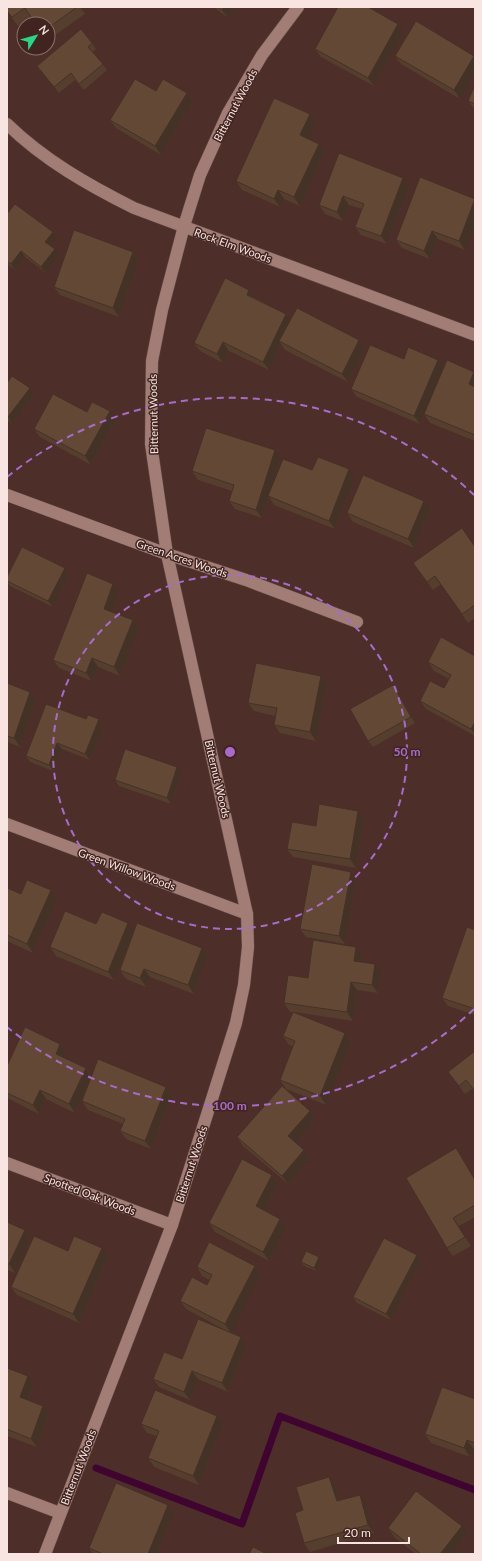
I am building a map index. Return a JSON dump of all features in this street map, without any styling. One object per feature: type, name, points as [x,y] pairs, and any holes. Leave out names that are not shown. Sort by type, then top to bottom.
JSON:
[{"type":"street","name":"Bitternut Woods","points":[[45,1554],[172,1225],[236,1023],[244,985],[248,948],[248,914],[167,554],[151,444],[152,361],[162,310],[184,226],[200,175],[228,114],[262,55],[298,7]]},
{"type":"street","name":"Rock Elm Woods","points":[[7,124],[21,138],[57,165],[94,188],[134,208],[475,335]]},
{"type":"street","name":"Green Acres Woods","points":[[7,495],[167,554],[246,580],[358,622]]},
{"type":"street","name":"Green Willow Woods","points":[[7,824],[248,914]]},
{"type":"street","name":"Spotted Oak Woods","points":[[7,1163],[172,1225]]},
{"type":"street","points":[[7,1493],[60,1513]]},
{"type":"building","points":[[7,7],[77,7],[56,22],[56,16],[30,16],[25,8],[12,17],[7,11]]},
{"type":"building","points":[[338,7],[368,7],[398,24],[368,78],[315,49]]},
{"type":"building","points":[[416,21],[474,56],[454,90],[395,56]]},
{"type":"building","points":[[81,29],[92,43],[88,47],[103,64],[79,84],[71,73],[54,87],[37,66],[49,56],[56,56],[56,50]]},
{"type":"building","points":[[135,79],[156,91],[163,79],[187,93],[155,146],[110,120]]},
{"type":"building","points":[[475,85],[475,104],[468,101]]},
{"type":"building","points":[[274,98],[310,114],[300,135],[319,144],[294,197],[278,190],[274,199],[236,181]]},
{"type":"building","points":[[339,153],[403,178],[381,236],[355,227],[364,204],[343,196],[337,212],[319,205]]},
{"type":"building","points":[[420,177],[475,199],[459,241],[432,231],[424,251],[396,240]]},
{"type":"building","points":[[15,204],[53,232],[45,242],[55,249],[41,267],[21,251],[11,264],[7,261],[7,214]]},
{"type":"building","points":[[74,230],[133,252],[113,308],[54,287]]},
{"type":"building","points":[[225,278],[249,290],[247,295],[286,314],[263,362],[223,342],[217,354],[194,343]]},
{"type":"building","points":[[297,308],[359,340],[342,374],[279,341]]},
{"type":"building","points":[[370,345],[404,359],[408,347],[438,360],[414,416],[351,389]]},
{"type":"building","points":[[447,360],[474,372],[469,384],[475,387],[475,435],[424,414]]},
{"type":"building","points":[[12,376],[30,388],[7,417],[7,383]]},
{"type":"building","points":[[53,394],[87,412],[92,402],[110,411],[85,456],[34,429]]},
{"type":"building","points":[[206,428],[275,450],[256,510],[229,501],[234,485],[192,471]]},
{"type":"building","points":[[318,457],[349,469],[329,521],[268,496],[283,459],[312,470]]},
{"type":"building","points":[[363,475],[424,501],[408,539],[347,513]]},
{"type":"building","points":[[462,528],[475,547],[475,605],[462,614],[435,576],[427,582],[413,563]]},
{"type":"building","points":[[22,547],[65,568],[48,601],[7,581],[7,577]]},
{"type":"building","points":[[87,573],[113,584],[104,609],[133,620],[114,667],[92,658],[86,673],[53,660]]},
{"type":"building","points":[[441,637],[475,656],[475,722],[471,729],[420,701],[430,681],[444,688],[451,675],[428,662]]},
{"type":"building","points":[[256,663],[321,676],[310,732],[274,725],[277,708],[248,703]]},
{"type":"building","points":[[7,683],[30,692],[14,738],[7,736]]},
{"type":"building","points":[[393,685],[411,717],[368,741],[350,709]]},
{"type":"building","points":[[46,704],[86,719],[88,715],[99,719],[85,754],[57,743],[49,765],[26,756]]},
{"type":"building","points":[[125,749],[177,767],[167,798],[115,780]]},
{"type":"building","points":[[319,804],[358,811],[350,859],[287,849],[292,822],[316,826]]},
{"type":"building","points":[[312,864],[351,872],[339,936],[300,929]]},
{"type":"building","points":[[27,880],[51,890],[27,944],[7,935],[7,888],[21,894]]},
{"type":"building","points":[[65,911],[96,924],[102,912],[128,923],[108,972],[50,947]]},
{"type":"building","points":[[137,923],[202,948],[188,985],[144,969],[140,978],[120,970]]},
{"type":"building","points":[[467,927],[475,930],[475,1009],[442,998]]},
{"type":"building","points":[[313,940],[356,947],[354,961],[375,964],[372,985],[351,982],[347,1012],[284,1003],[288,975],[308,978]]},
{"type":"building","points":[[293,1012],[345,1033],[320,1096],[280,1080],[295,1041],[283,1036]]},
{"type":"building","points":[[25,1027],[60,1044],[56,1054],[86,1068],[69,1104],[40,1090],[33,1105],[7,1093],[7,1066]]},
{"type":"building","points":[[475,1051],[475,1091],[466,1080],[459,1086],[448,1072]]},
{"type":"building","points":[[98,1059],[166,1087],[145,1141],[120,1131],[125,1119],[82,1101]]},
{"type":"building","points":[[282,1086],[310,1111],[288,1136],[304,1150],[282,1176],[237,1137]]},
{"type":"building","points":[[456,1148],[475,1180],[475,1205],[453,1218],[465,1237],[447,1248],[406,1178]]},
{"type":"building","points":[[242,1159],[272,1175],[256,1206],[280,1219],[263,1252],[209,1223]]},
{"type":"building","points":[[7,1222],[25,1230],[9,1264],[7,1264]]},
{"type":"building","points":[[34,1236],[68,1251],[74,1236],[102,1248],[73,1314],[11,1287]]},
{"type":"building","points":[[384,1238],[417,1255],[386,1314],[353,1297]]},
{"type":"building","points":[[209,1242],[255,1266],[225,1324],[180,1301],[192,1277],[207,1285],[212,1275],[197,1267]]},
{"type":"building","points":[[306,1251],[319,1257],[314,1268],[301,1262]]},
{"type":"building","points":[[198,1319],[241,1337],[222,1383],[192,1371],[184,1392],[153,1379],[164,1352],[182,1359]]},
{"type":"building","points":[[7,1368],[28,1376],[20,1397],[43,1406],[31,1439],[7,1429]]},
{"type":"building","points":[[442,1387],[475,1399],[475,1443],[467,1440],[464,1448],[425,1434]]},
{"type":"building","points":[[155,1390],[217,1416],[193,1476],[148,1458],[159,1431],[141,1424]]},
{"type":"building","points":[[329,1477],[337,1501],[360,1495],[368,1525],[304,1543],[295,1513],[303,1510],[296,1487]]},
{"type":"building","points":[[116,1483],[168,1505],[148,1554],[103,1554],[89,1548]]},
{"type":"building","points":[[416,1491],[462,1526],[440,1554],[421,1554],[388,1528]]},
{"type":"building","points":[[253,1547],[267,1554],[249,1554]]},
{"type":"waterway","points":[[96,1468],[242,1524],[280,1416],[475,1490]]}]
